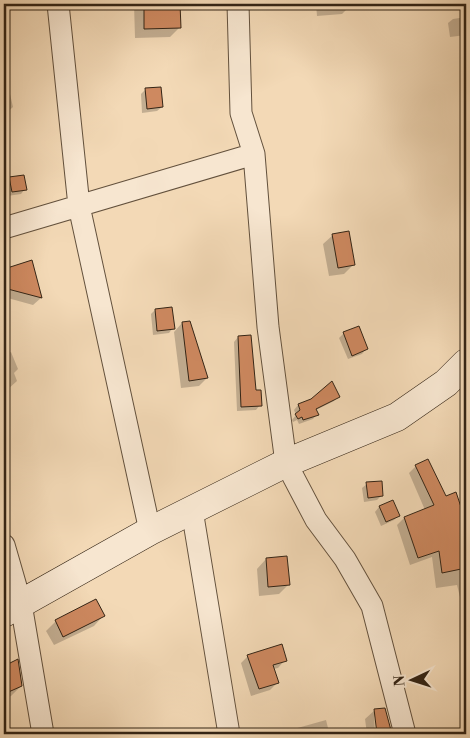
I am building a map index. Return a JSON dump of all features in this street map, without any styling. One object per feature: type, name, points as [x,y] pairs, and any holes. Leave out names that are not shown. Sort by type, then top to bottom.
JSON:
[{"type":"street","points":[[58,4],[79,206],[150,531]]},
{"type":"street","points":[[238,4],[241,113],[254,154],[268,327],[286,463],[316,520],[345,559],[372,606],[405,734]]},
{"type":"street","points":[[4,228],[254,154]]},
{"type":"street","points":[[12,608],[150,531],[286,463],[397,417],[446,383],[466,363]]},
{"type":"street","points":[[192,510],[228,734]]},
{"type":"street","points":[[4,545],[12,608],[43,734]]},
{"type":"building","points":[[144,4],[180,4],[181,28],[144,29]]},
{"type":"building","points":[[161,87],[163,107],[147,109],[145,88]]},
{"type":"building","points":[[24,175],[27,190],[12,192],[9,177]]},
{"type":"building","points":[[349,231],[355,265],[338,268],[332,234]]},
{"type":"building","points":[[32,260],[42,298],[4,288],[4,269]]},
{"type":"building","points":[[172,307],[175,329],[157,331],[155,309]]},
{"type":"building","points":[[190,321],[208,378],[189,381],[182,322]]},
{"type":"building","points":[[359,326],[368,349],[352,356],[343,332]]},
{"type":"building","points":[[251,335],[256,390],[261,390],[262,406],[241,407],[238,336]]},
{"type":"building","points":[[332,381],[340,397],[316,409],[319,415],[303,420],[302,417],[298,419],[295,414],[300,410],[298,404],[311,399]]},
{"type":"building","points":[[428,459],[446,496],[456,492],[466,522],[466,568],[442,573],[439,551],[418,558],[404,517],[434,505],[415,465]]},
{"type":"building","points":[[382,481],[383,496],[368,498],[366,482]]},
{"type":"building","points":[[393,500],[400,516],[386,522],[379,506]]},
{"type":"building","points":[[287,556],[290,585],[268,587],[266,558]]},
{"type":"building","points":[[96,599],[105,616],[63,637],[55,620]]},
{"type":"building","points":[[282,644],[287,661],[273,665],[279,683],[259,689],[247,655]]},
{"type":"building","points":[[18,659],[22,686],[4,694],[4,666]]},
{"type":"building","points":[[385,708],[392,734],[377,734],[374,709]]}]
